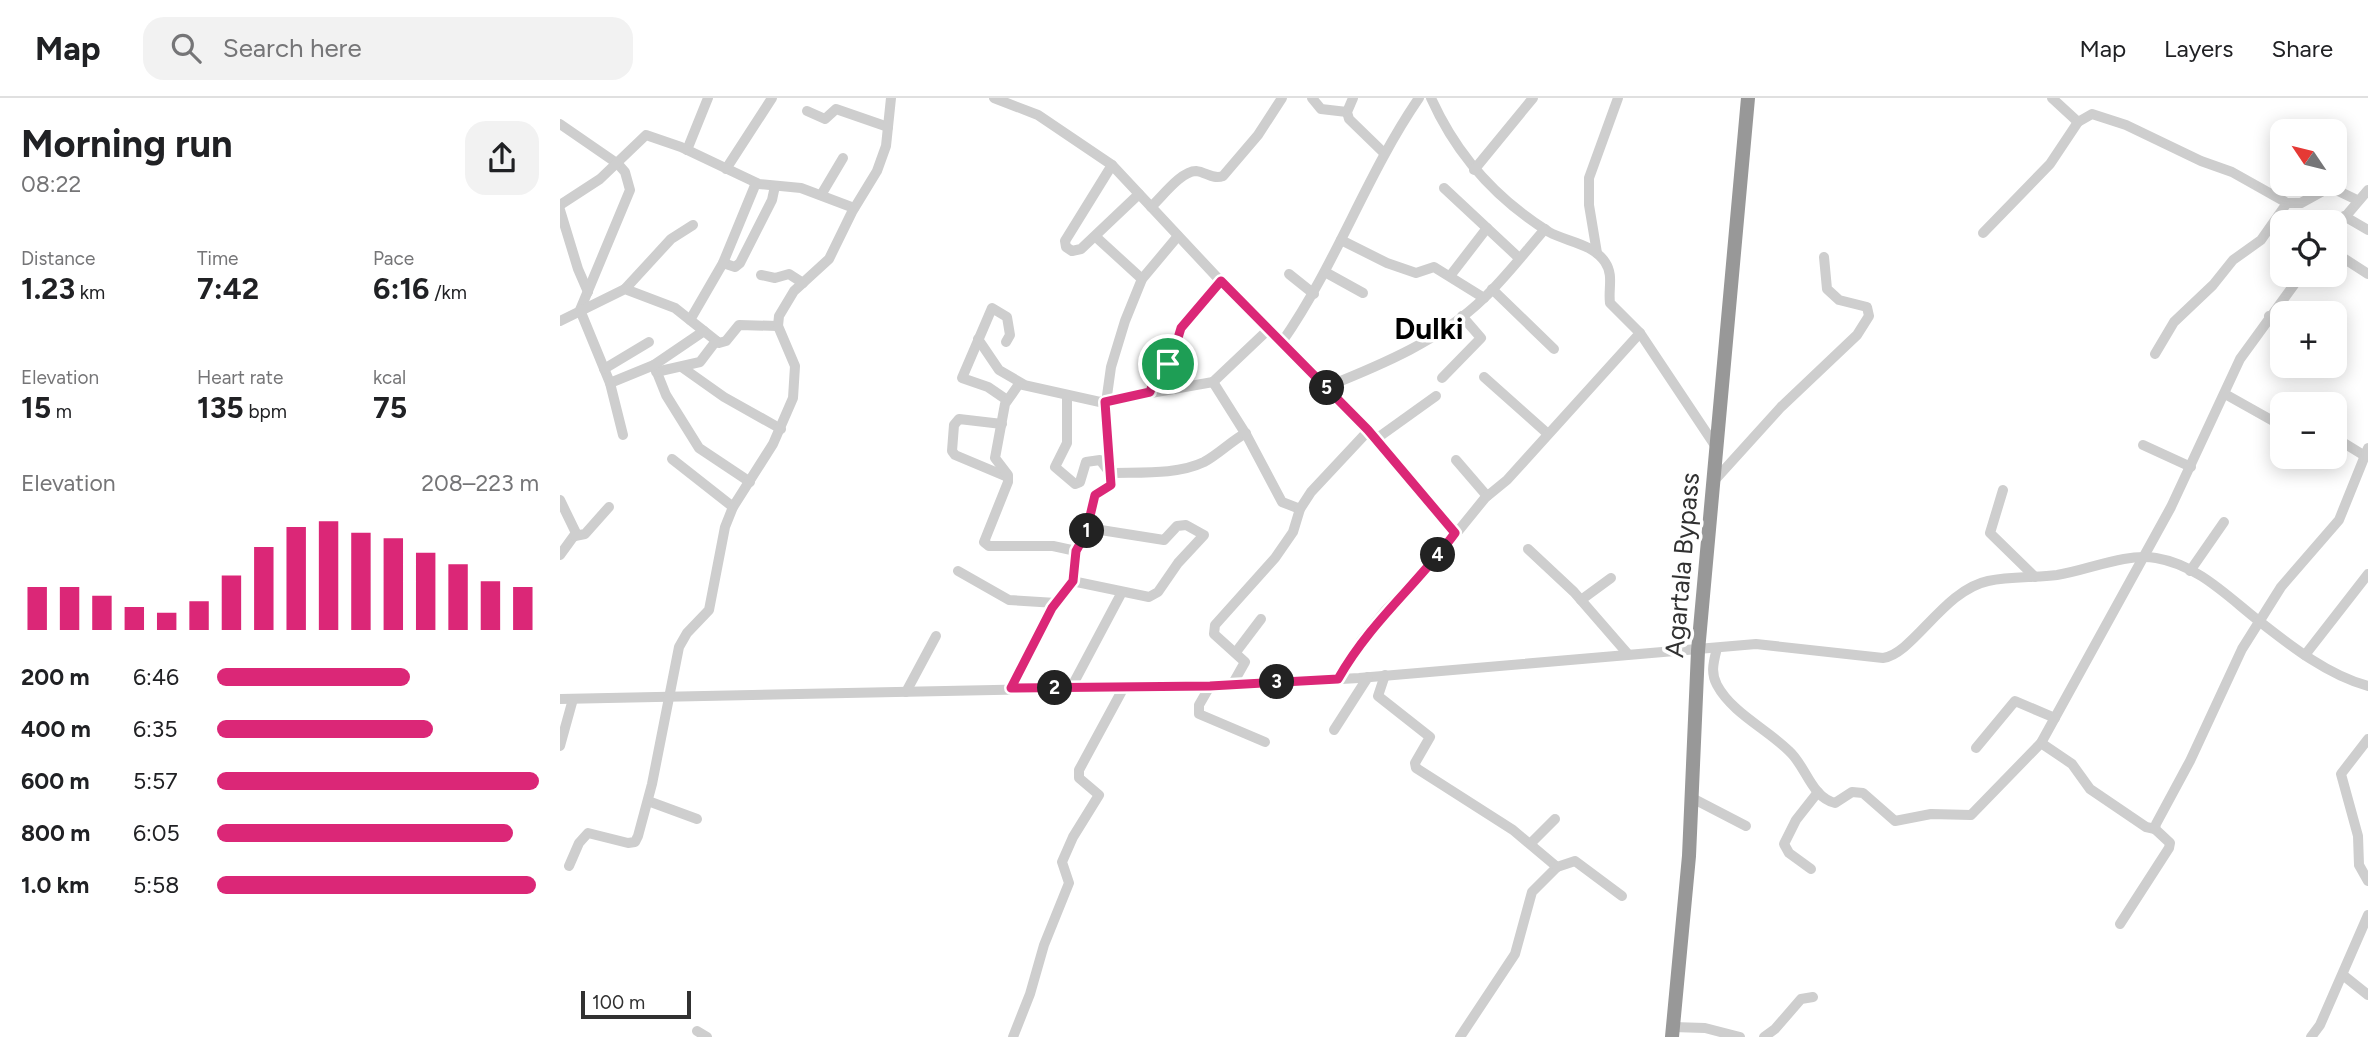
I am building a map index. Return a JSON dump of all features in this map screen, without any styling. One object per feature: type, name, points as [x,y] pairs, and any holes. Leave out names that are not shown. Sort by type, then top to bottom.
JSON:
[{"type":"highway","name":"Agartala Bypass","points":[[1672,1032],[1683,928],[1692,798],[1698,651],[1748,98]]},
{"type":"street","points":[[687,150],[708,98]]},
{"type":"street","points":[[569,866],[579,843],[588,833],[628,843],[635,842],[648,801],[667,695],[679,647],[687,633],[709,610],[725,527],[733,508],[780,429],[793,398],[796,373],[778,326],[779,316],[803,283],[829,259],[854,208],[881,163],[891,98]]},
{"type":"street","points":[[994,98],[1038,115],[1112,165],[1221,281],[1368,430],[1455,533]]},
{"type":"street","points":[[1151,207],[1189,173],[1199,172],[1216,178],[1223,176],[1255,139],[1282,98]]},
{"type":"street","points":[[1353,98],[1347,112],[1349,120],[1384,153]]},
{"type":"street","points":[[1282,342],[1314,294],[1384,153],[1419,98]]},
{"type":"street","points":[[1431,98],[1446,131],[1474,170],[1545,229],[1597,253]]},
{"type":"street","points":[[1474,170],[1533,98]]},
{"type":"street","points":[[1618,98],[1589,178],[1589,205],[1597,253],[1610,271],[1610,303],[1640,333],[1717,447]]},
{"type":"street","points":[[2052,98],[2078,122]]},
{"type":"street","points":[[1314,99],[1321,109],[1347,112]]},
{"type":"street","points":[[726,169],[767,100]]},
{"type":"street","points":[[807,111],[825,119],[836,108],[888,127]]},
{"type":"street","points":[[1983,233],[2050,164],[2078,122],[2092,114],[2126,125],[2201,161],[2232,172],[2287,203],[2301,203],[2330,187],[2357,200]]},
{"type":"street","points":[[560,124],[618,164],[625,172],[629,195],[580,313],[610,383],[623,435]]},
{"type":"street","points":[[588,292],[560,207],[618,164],[646,135],[687,150],[756,183],[801,188],[854,208]]},
{"type":"street","points":[[821,195],[843,158]]},
{"type":"street","points":[[1112,165],[1065,245],[1068,250],[1076,251],[1096,237],[1139,194]]},
{"type":"street","points":[[690,320],[723,263],[756,183]]},
{"type":"street","points":[[723,263],[735,267],[740,263],[772,200],[775,186]]},
{"type":"street","points":[[1444,188],[1519,258]]},
{"type":"street","points":[[2347,212],[2368,190]]},
{"type":"street","points":[[2155,354],[2174,322],[2213,285],[2233,260],[2261,240],[2287,203]]},
{"type":"street","points":[[2347,218],[2368,230]]},
{"type":"street","points":[[560,321],[625,289],[671,239],[692,225]]},
{"type":"street","points":[[1450,276],[1487,228]]},
{"type":"street","points":[[1326,387],[1403,353],[1462,316],[1484,298],[1545,229]]},
{"type":"street","points":[[1011,688],[1056,603],[1073,581],[1076,551],[1088,528],[1095,495],[1111,485],[1105,402],[1122,328],[1142,279],[1178,236]]},
{"type":"street","points":[[1096,237],[1142,279]]},
{"type":"street","points":[[1341,240],[1387,263],[1416,273],[1434,267],[1484,298]]},
{"type":"street","points":[[1714,481],[1781,407],[1857,335],[1869,316],[1867,307],[1839,300],[1827,289],[1824,257]]},
{"type":"street","points":[[2347,260],[2368,274]]},
{"type":"street","points":[[1325,272],[1363,293]]},
{"type":"street","points":[[761,275],[778,278],[786,274],[803,283]]},
{"type":"street","points":[[1289,274],[1314,294]]},
{"type":"street","points":[[1150,392],[1156,373],[1171,361],[1181,328],[1221,281]]},
{"type":"street","points":[[1717,648],[1713,677],[1721,692],[1791,752],[1818,792],[1835,803],[1852,792],[1863,793],[1895,821],[1931,814],[1965,817],[1971,815],[2041,743],[2191,467],[2240,359],[2292,287]]},
{"type":"street","points":[[625,289],[664,303],[716,341],[726,341],[739,325],[778,326]]},
{"type":"street","points":[[1492,289],[1554,349]]},
{"type":"street","points":[[1006,342],[1010,335],[1007,317],[992,308],[962,378],[988,387],[1007,400]]},
{"type":"street","points":[[1442,378],[1481,338],[1462,316]]},
{"type":"street","points":[[978,340],[999,370],[1023,384],[1105,402],[1213,382],[1269,329]]},
{"type":"street","points":[[655,368],[704,331]]},
{"type":"street","points":[[1338,679],[1361,641],[1386,610],[1433,562],[1487,496],[1507,480],[1640,333]]},
{"type":"street","points":[[610,383],[655,368],[683,368],[705,360],[716,341]]},
{"type":"street","points":[[604,369],[649,342]]},
{"type":"street","points":[[655,368],[666,395],[699,448],[750,482]]},
{"type":"street","points":[[683,368],[724,397],[780,429]]},
{"type":"street","points":[[1484,377],[1548,434]]},
{"type":"street","points":[[1213,382],[1246,433],[1282,502],[1300,509]]},
{"type":"street","points":[[1008,478],[995,458],[1007,400],[1017,386],[1023,384]]},
{"type":"street","points":[[2225,394],[2270,419]]},
{"type":"street","points":[[1067,395],[1068,438],[1055,464],[1056,470],[1078,484],[1086,463],[1097,459],[1110,473],[1160,471],[1204,462],[1229,442],[1246,433]]},
{"type":"street","points":[[1376,439],[1436,397]]},
{"type":"street","points":[[1002,424],[959,419],[954,425],[952,451],[955,455],[976,461],[1008,478]]},
{"type":"street","points":[[1232,685],[1245,662],[1214,634],[1215,625],[1275,558],[1293,532],[1300,509],[1311,492],[1368,430]]},
{"type":"street","points":[[2155,829],[2190,761],[2224,684],[2259,622],[2281,587],[2339,520],[2366,452],[2347,443]]},
{"type":"street","points":[[2143,445],[2191,467]]},
{"type":"street","points":[[673,459],[733,508]]},
{"type":"street","points":[[1456,460],[1487,496]]},
{"type":"street","points":[[1008,478],[985,539],[986,545],[1053,546],[1076,551]]},
{"type":"street","points":[[2003,490],[1990,533],[2035,577]]},
{"type":"street","points":[[560,500],[574,526],[575,536]]},
{"type":"street","points":[[560,555],[575,536],[585,534],[609,507]]},
{"type":"street","points":[[2190,570],[2224,522]]},
{"type":"street","points":[[1073,581],[1122,592],[1154,595],[1178,563],[1203,538],[1204,533],[1182,524],[1164,540],[1088,528]]},
{"type":"street","points":[[1528,549],[1581,600],[1628,653]]},
{"type":"street","points":[[560,699],[1232,685],[1368,677],[1756,644],[1888,657],[1953,598],[1970,587],[2001,578],[2035,577],[2142,556],[2159,558],[2190,570],[2215,584],[2259,622],[2305,655],[2332,672],[2368,686]]},
{"type":"street","points":[[958,571],[1009,600],[1056,603]]},
{"type":"street","points":[[2305,655],[2368,574]]},
{"type":"street","points":[[1581,600],[1611,578]]},
{"type":"street","points":[[1071,688],[1122,592]]},
{"type":"street","points":[[1236,652],[1261,619]]},
{"type":"street","points":[[906,692],[936,636]]},
{"type":"street","points":[[1385,675],[1378,696],[1430,737],[1415,763],[1416,768],[1531,843],[1557,867]]},
{"type":"street","points":[[1335,730],[1368,677]]},
{"type":"street","points":[[1210,686],[1199,705],[1199,714],[1265,742]]},
{"type":"street","points":[[1013,1037],[1030,994],[1044,945],[1069,883],[1062,862],[1073,837],[1099,795],[1083,783],[1079,770],[1124,687]]},
{"type":"street","points":[[560,746],[573,699]]},
{"type":"street","points":[[1976,748],[2015,701],[2055,718]]},
{"type":"street","points":[[2368,738],[2341,774],[2358,835],[2359,865],[2368,881]]},
{"type":"street","points":[[2041,743],[2072,764],[2090,789],[2146,827],[2155,829],[2170,843],[2120,924]]},
{"type":"street","points":[[1811,869],[1789,853],[1784,844],[1796,820],[1818,792]]},
{"type":"street","points":[[1692,798],[1746,826]]},
{"type":"street","points":[[648,801],[696,819]]},
{"type":"street","points":[[1531,843],[1555,820]]},
{"type":"street","points":[[1460,1037],[1515,954],[1532,892],[1557,867],[1575,861],[1622,896]]},
{"type":"street","points":[[2311,1037],[2364,934],[2368,915]]},
{"type":"street","points":[[2343,975],[2368,995]]},
{"type":"street","points":[[1764,1037],[1775,1029],[1801,999],[1813,997]]},
{"type":"street","points":[[1672,1032],[1705,1028],[1740,1037]]},
{"type":"street","points":[[696,1031],[707,1037]]},
{"type":"district","name":"Dulki","points":[[1429,329]]},
{"type":"route","points":[[1221,281],[1368,430],[1455,533],[1414,584],[1386,610],[1361,641],[1338,679],[1210,686],[1011,688],[1052,608],[1073,581],[1076,551],[1088,528],[1095,495],[1111,485],[1105,402],[1150,392],[1156,373],[1168,364],[1173,357],[1181,328],[1221,281]]}]
